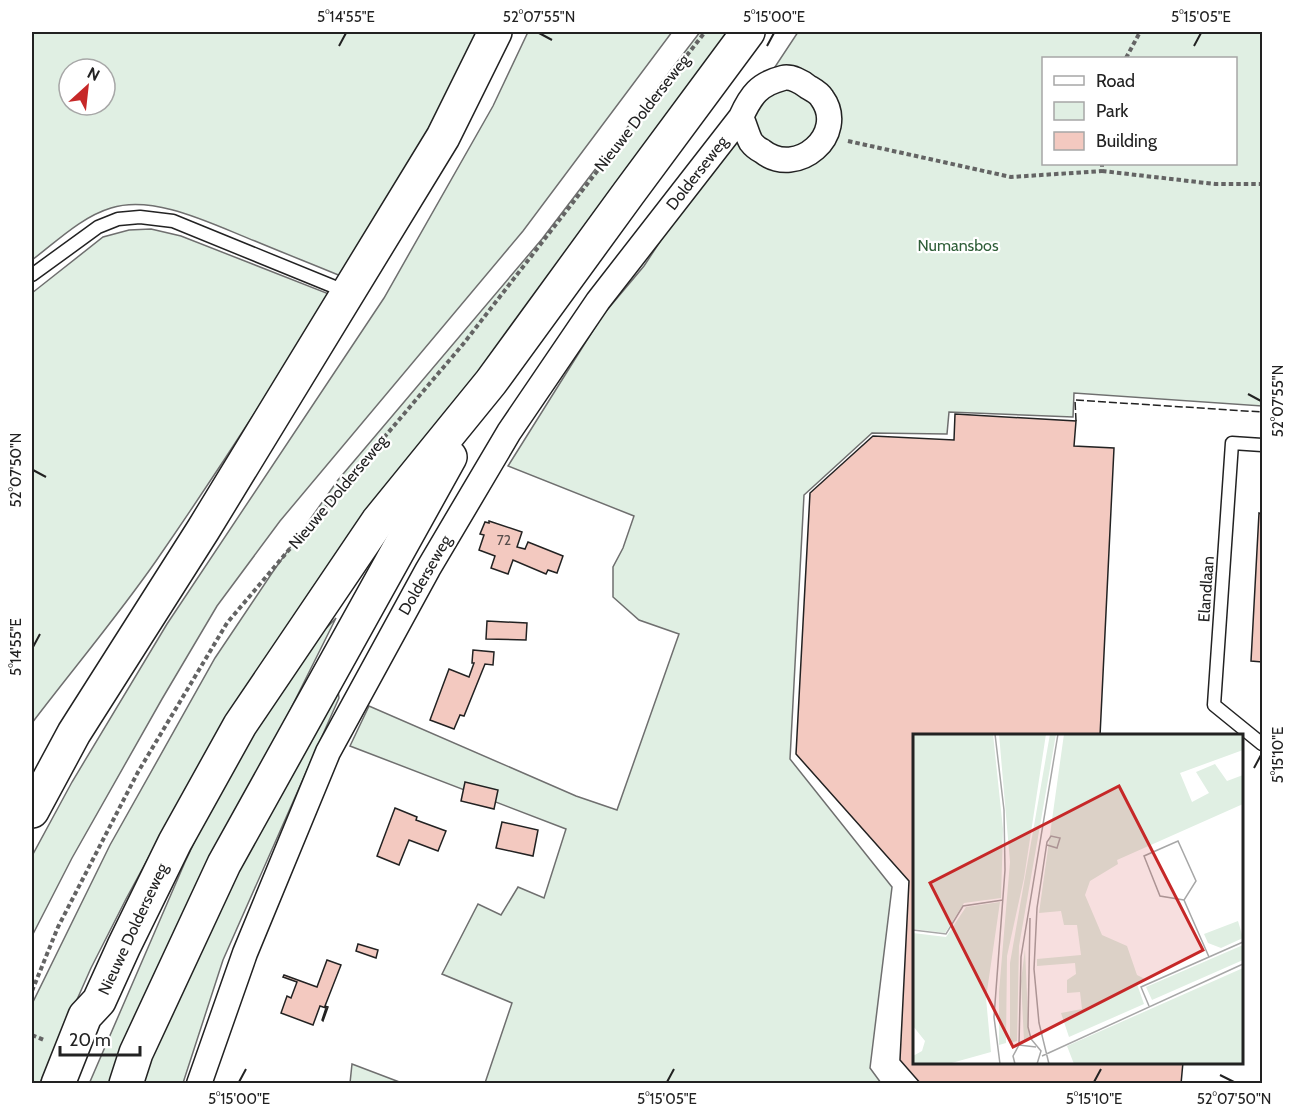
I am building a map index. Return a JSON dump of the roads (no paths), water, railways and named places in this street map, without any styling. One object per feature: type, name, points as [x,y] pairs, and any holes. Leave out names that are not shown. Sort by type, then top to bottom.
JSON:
[{"type":"main road","points":[[32,812],[74,733],[203,530],[444,137],[495,32]]},
{"type":"main road","name":"Nieuwe Dolderseweg","points":[[58,1083],[85,1016],[99,1001],[175,842],[240,726],[378,521],[491,382],[748,32]]},
{"type":"main road","name":"Nieuwe Dolderseweg","points":[[126,1083],[136,1053],[224,864],[491,382]]},
{"type":"main road","name":"Nieuwe Dolderseweg","points":[[77,1083],[99,1022],[99,1001]]},
{"type":"street","name":"Dolderseweg","points":[[199,1083],[245,952],[328,752],[428,569],[510,432],[598,301],[741,117],[748,100],[757,90],[785,77],[802,82],[821,96],[826,104],[829,118],[825,136],[814,151],[805,156],[784,161],[766,155],[752,143],[741,117]]},
{"type":"lane","points":[[32,276],[98,227],[118,219],[140,217],[173,221],[348,292]]},
{"type":"lane","name":"Elandlaan","points":[[1263,445],[1232,443],[1214,705],[1263,744]]},
{"type":"park label","name":"Numansbos","points":[[958,245]]}]
